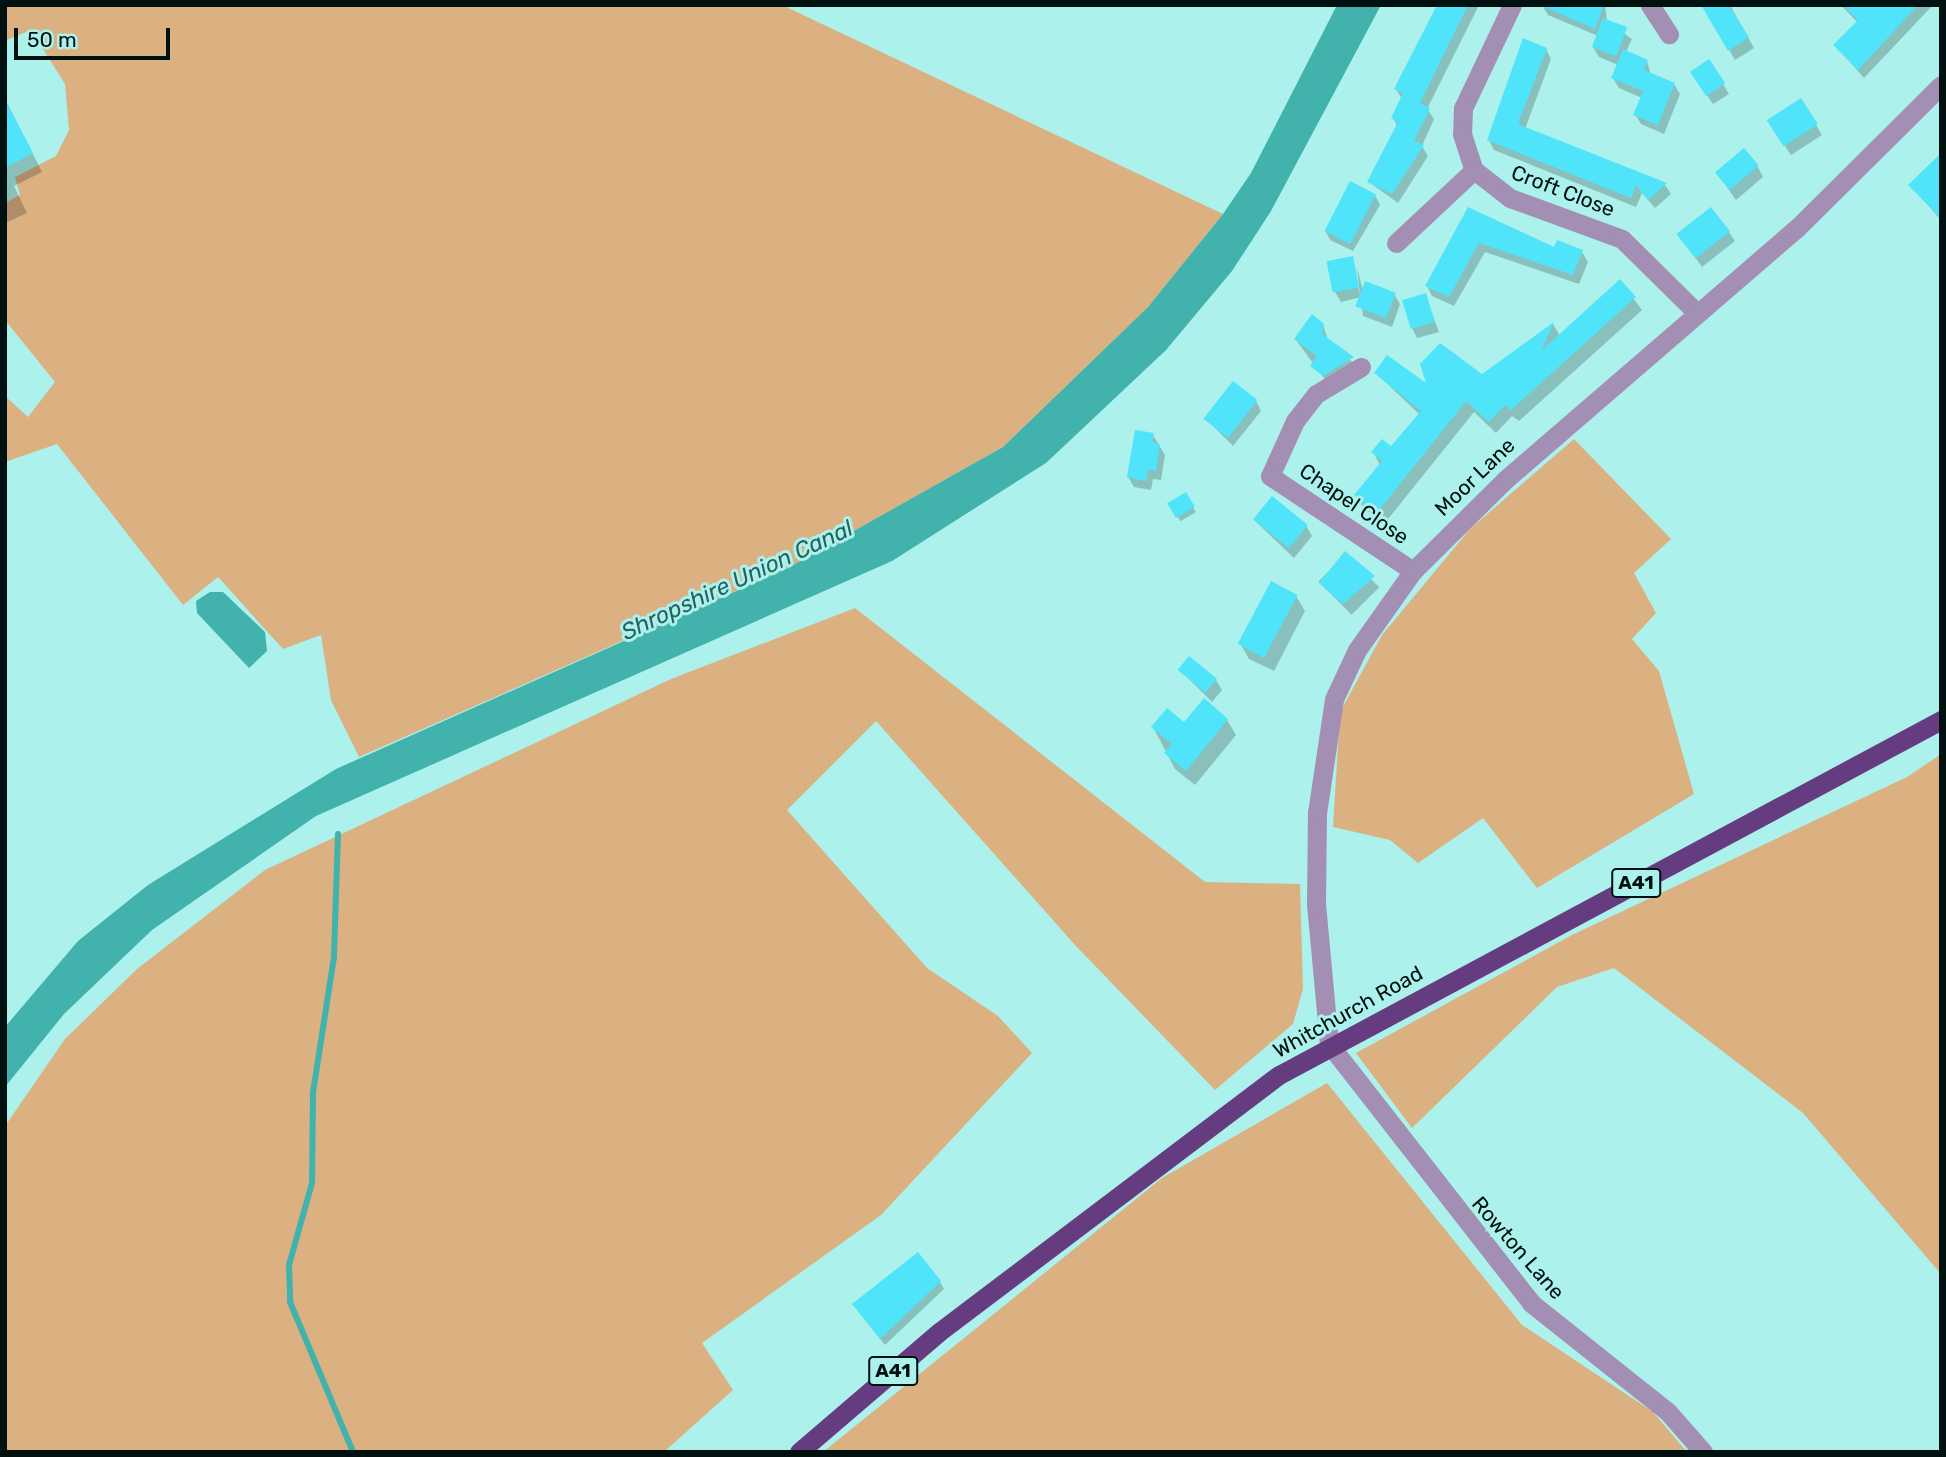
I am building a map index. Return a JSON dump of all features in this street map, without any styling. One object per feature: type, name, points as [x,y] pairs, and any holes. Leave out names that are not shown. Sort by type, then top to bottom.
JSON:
[{"type":"highway","name":"Whitchurch Road","points":[[799,1452],[939,1332],[1148,1170],[1329,1044],[1941,720]]},
{"type":"street","points":[[1396,243],[1474,170],[1462,134],[1463,108],[1512,5]]},
{"type":"street","points":[[1650,5],[1669,34]]},
{"type":"street","name":"Moor Lane","points":[[1329,1044],[1316,905],[1322,755],[1334,699],[1357,650],[1412,571],[1564,424],[1796,229],[1941,85]]},
{"type":"street","name":"Croft Close","points":[[1474,170],[1510,198],[1622,239],[1697,313]]},
{"type":"street","name":"Chapel Close","points":[[1361,367],[1316,394],[1295,421],[1270,476],[1412,571]]},
{"type":"street","name":"Rowton Lane","points":[[1329,1044],[1531,1303],[1668,1412],[1703,1452]]},
{"type":"shaded area","points":[[5,5],[782,5],[1223,214],[1148,307],[1003,447],[788,568],[359,757],[331,700],[321,635],[283,649],[218,577],[183,605],[57,444],[5,462],[5,396],[28,417],[55,382],[5,320],[5,203],[20,195],[15,177],[56,156],[69,130],[65,84],[31,30],[7,40]]},
{"type":"shaded area","points":[[1574,439],[1671,539],[1634,573],[1656,613],[1632,639],[1659,671],[1694,794],[1537,888],[1483,818],[1418,863],[1390,840],[1333,827],[1340,712],[1382,635],[1470,529]]},
{"type":"shaded area","points":[[855,608],[1205,882],[1300,884],[1303,989],[1293,1024],[1215,1090],[1075,945],[876,721],[787,810],[927,968],[998,1016],[1032,1053],[881,1215],[702,1343],[733,1390],[664,1452],[5,1452],[5,1126],[65,1039],[137,969],[265,870],[671,679]]},
{"type":"shaded area","points":[[1941,754],[1941,1274],[1803,1113],[1614,968],[1557,987],[1412,1128],[1356,1053],[1572,935],[1907,777]]},
{"type":"shaded area","points":[[1327,1083],[1522,1325],[1653,1412],[1687,1452],[823,1452],[1162,1178]]},
{"type":"water","points":[[1337,5],[1381,5],[1271,211],[1232,271],[1166,350],[1046,463],[892,561],[316,816],[152,930],[64,1014],[5,1087],[5,1027],[78,941],[148,885],[336,769],[788,568],[1003,447],[1148,307],[1223,214],[1251,173]]},
{"type":"water","points":[[210,592],[223,592],[265,632],[267,651],[249,668],[197,613],[196,601]]},
{"type":"building","points":[[1437,5],[1468,5],[1420,103],[1430,108],[1414,141],[1424,145],[1392,194],[1367,182],[1398,122],[1391,118],[1403,93],[1394,89]]},
{"type":"building","points":[[1540,5],[1604,5],[1595,29]]},
{"type":"building","points":[[1701,5],[1728,5],[1749,37],[1728,51]]},
{"type":"building","points":[[1843,5],[1918,5],[1858,70],[1833,45],[1858,20]]},
{"type":"building","points":[[1603,18],[1627,27],[1616,56],[1592,47]]},
{"type":"building","points":[[1523,38],[1547,48],[1518,124],[1667,183],[1648,200],[1636,185],[1631,198],[1487,140]]},
{"type":"building","points":[[1623,49],[1648,60],[1644,70],[1675,83],[1658,125],[1633,115],[1643,91],[1611,78]]},
{"type":"building","points":[[1709,59],[1725,83],[1706,96],[1690,72]]},
{"type":"building","points":[[1801,98],[1818,124],[1783,146],[1767,120]]},
{"type":"building","points":[[5,99],[33,153],[5,168]]},
{"type":"building","points":[[1744,148],[1759,166],[1730,190],[1715,172]]},
{"type":"building","points":[[1941,153],[1941,218],[1908,185]]},
{"type":"building","points":[[1350,181],[1376,194],[1350,244],[1325,231]]},
{"type":"building","points":[[1468,207],[1554,247],[1557,240],[1583,250],[1573,275],[1479,243],[1449,297],[1425,286]]},
{"type":"building","points":[[1711,207],[1730,231],[1695,259],[1676,234]]},
{"type":"building","points":[[1353,256],[1359,287],[1333,293],[1326,261]]},
{"type":"building","points":[[1620,279],[1636,297],[1511,410],[1505,405],[1489,422],[1466,401],[1376,514],[1354,495],[1382,461],[1371,452],[1382,439],[1391,446],[1421,411],[1374,373],[1387,355],[1426,383],[1420,364],[1440,343],[1482,374],[1554,322],[1541,351]]},
{"type":"building","points":[[1365,281],[1396,293],[1386,318],[1355,306]]},
{"type":"building","points":[[1426,293],[1435,322],[1411,329],[1402,300]]},
{"type":"building","points":[[1312,314],[1324,324],[1322,334],[1354,357],[1323,376],[1310,366],[1317,356],[1294,339]]},
{"type":"building","points":[[1233,381],[1257,400],[1228,438],[1203,419]]},
{"type":"building","points":[[1135,430],[1154,433],[1152,442],[1160,444],[1156,471],[1148,470],[1146,481],[1127,477]]},
{"type":"building","points":[[1186,492],[1195,507],[1176,518],[1167,503]]},
{"type":"building","points":[[1272,496],[1308,525],[1289,548],[1253,519]]},
{"type":"building","points":[[1345,551],[1375,576],[1343,604],[1319,583]]},
{"type":"building","points":[[1271,581],[1297,595],[1264,658],[1238,644]]},
{"type":"building","points":[[1189,656],[1217,679],[1206,693],[1178,670]]},
{"type":"building","points":[[1204,698],[1228,719],[1186,771],[1164,753],[1172,744],[1151,727],[1167,708],[1184,722]]},
{"type":"building","points":[[918,1252],[941,1281],[880,1339],[852,1304]]},
{"type":"waterway","points":[[338,834],[334,957],[313,1092],[312,1183],[289,1265],[290,1302],[353,1452]]},
{"type":"water label","name":"Shropshire Union Canal","points":[[737,580]]}]
